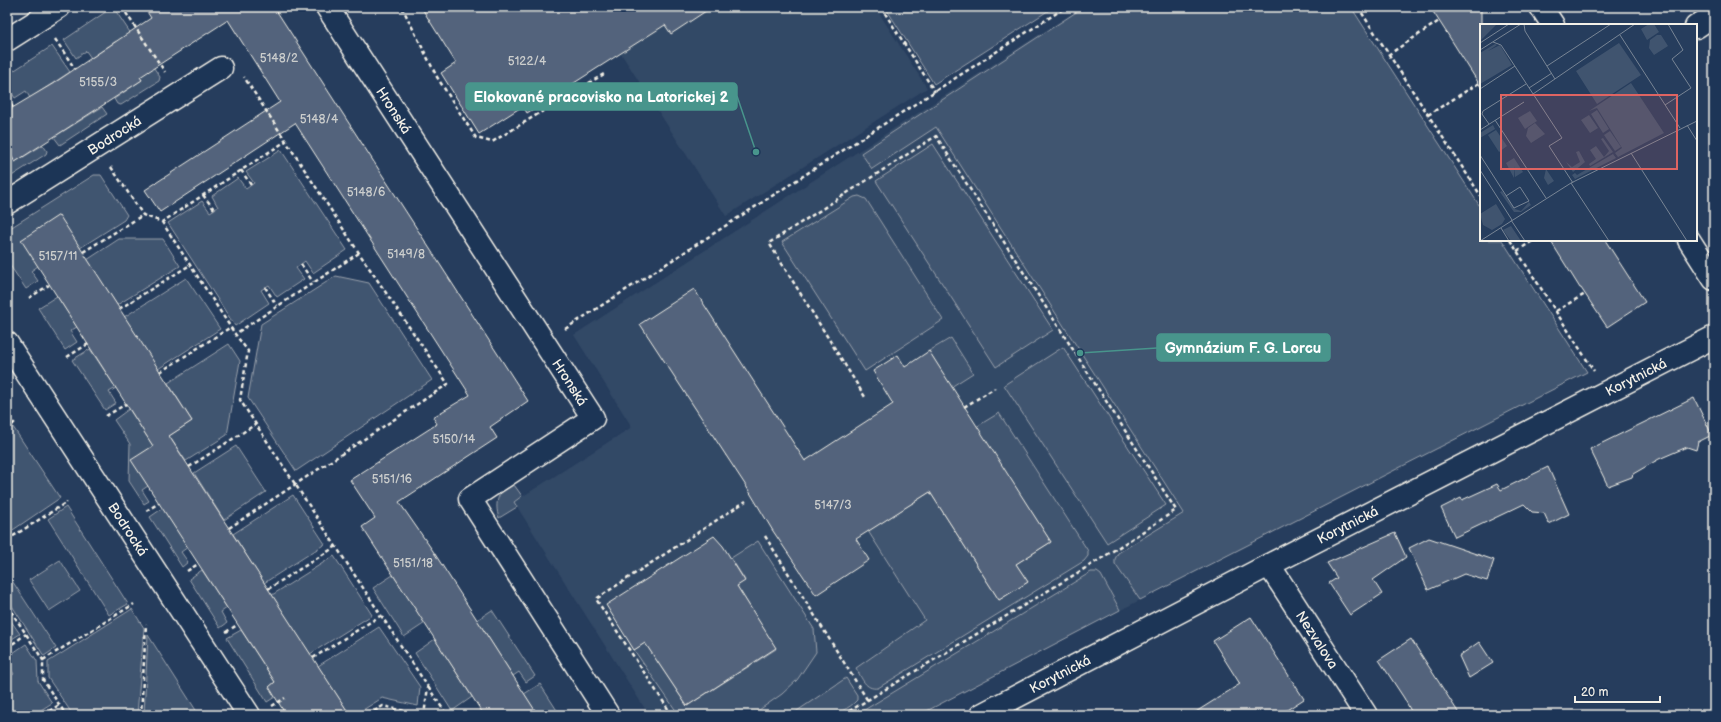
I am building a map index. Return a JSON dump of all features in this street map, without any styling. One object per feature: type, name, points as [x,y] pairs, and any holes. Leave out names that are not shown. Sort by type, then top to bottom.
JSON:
[{"type":"street","points":[[7,40],[59,7]]},
{"type":"street","name":"Hronská","points":[[327,7],[593,418],[470,499],[608,715]]},
{"type":"street","points":[[1541,7],[1552,24]]},
{"type":"street","points":[[1697,26],[1714,15]]},
{"type":"street","name":"Bodrocká","points":[[7,203],[221,68]]},
{"type":"street","points":[[1691,241],[1714,279]]},
{"type":"street","name":"Korytnická","points":[[981,715],[1269,565],[1714,337]]},
{"type":"street","name":"Bodrocká","points":[[7,343],[258,712]]},
{"type":"street","name":"Nezvalova","points":[[1269,565],[1366,715]]},
{"type":"path","points":[[122,7],[166,72]]},
{"type":"path","points":[[881,7],[935,92]]},
{"type":"path","points":[[568,326],[1066,7]]},
{"type":"path","points":[[1358,7],[1388,55],[1479,190]]},
{"type":"path","points":[[404,8],[437,77],[476,138],[492,142],[604,74]]},
{"type":"path","points":[[1388,55],[1439,21]]},
{"type":"path","points":[[53,36],[75,69]]},
{"type":"path","points":[[229,528],[448,384],[359,253],[242,75]]},
{"type":"path","points":[[1428,115],[1479,83]]},
{"type":"path","points":[[7,98],[13,108]]},
{"type":"path","points":[[843,715],[1102,558],[1176,510],[936,136],[769,243],[865,397]]},
{"type":"path","points":[[162,222],[286,141]]},
{"type":"path","points":[[108,162],[143,216],[162,222],[248,352],[240,400],[380,616],[447,715]]},
{"type":"path","points":[[241,170],[251,185]]},
{"type":"path","points":[[204,195],[214,209]]},
{"type":"path","points":[[82,252],[143,216]]},
{"type":"path","points":[[7,240],[9,225]]},
{"type":"path","points":[[1511,241],[1595,372]]},
{"type":"path","points":[[1517,251],[1532,241]]},
{"type":"path","points":[[235,334],[359,253]]},
{"type":"path","points":[[301,264],[313,282]]},
{"type":"path","points":[[119,309],[190,265]]},
{"type":"path","points":[[29,298],[49,285]]},
{"type":"path","points":[[265,288],[277,306]]},
{"type":"path","points":[[1556,312],[1585,294]]},
{"type":"path","points":[[160,372],[231,326]]},
{"type":"path","points":[[67,357],[88,344]]},
{"type":"path","points":[[964,408],[995,388]]},
{"type":"path","points":[[106,416],[126,404]]},
{"type":"path","points":[[7,430],[15,422]]},
{"type":"path","points":[[189,467],[256,424]]},
{"type":"path","points":[[672,715],[596,598],[746,501]]},
{"type":"path","points":[[7,540],[67,502]]},
{"type":"path","points":[[142,513],[159,502]]},
{"type":"path","points":[[765,536],[868,701]]},
{"type":"path","points":[[268,589],[336,547]]},
{"type":"path","points":[[181,574],[198,564]]},
{"type":"path","points":[[43,660],[134,604]]},
{"type":"path","points":[[7,605],[43,660],[43,680],[66,715]]},
{"type":"path","points":[[313,658],[380,616]]},
{"type":"path","points":[[141,715],[146,624]]},
{"type":"path","points":[[220,636],[238,625]]},
{"type":"path","points":[[7,648],[26,634]]},
{"type":"path","points":[[368,715],[383,706],[423,715],[428,687]]},
{"type":"path","points":[[258,712],[285,698]]},
{"type":"path","points":[[43,715],[59,705]]},
{"type":"shaded area","points":[[113,7],[160,77],[159,81],[121,105],[117,104],[114,99],[142,80],[116,41],[91,58],[86,51],[76,58],[64,40]]},
{"type":"shaded area","points":[[591,7],[875,7],[927,88],[726,216]]},
{"type":"shaded area","points":[[885,7],[1054,7],[934,84]]},
{"type":"shaded area","points":[[1082,7],[1351,7],[1480,206],[1480,241],[1503,241],[1587,372],[1140,600],[919,715],[649,715],[514,502],[632,427],[574,335]]},
{"type":"shaded area","points":[[1084,7],[1351,7],[1480,206],[1480,241],[1503,241],[1587,372],[1140,600],[1115,564],[1115,559],[1118,553],[1184,513],[936,127],[872,169],[861,153]]},
{"type":"shaded area","points":[[52,46],[70,72],[30,98],[26,91],[15,98],[7,86],[7,75]]},
{"type":"shaded area","points":[[102,107],[107,114],[60,145],[54,137]]},
{"type":"shaded area","points":[[933,144],[1053,330],[996,367],[876,181]]},
{"type":"shaded area","points":[[43,145],[47,151],[46,154],[7,179],[7,149],[15,162]]},
{"type":"shaded area","points":[[281,150],[347,250],[313,273],[305,261],[296,268],[304,279],[277,297],[269,285],[261,290],[269,303],[235,326],[168,223],[202,201],[210,212],[218,207],[212,196],[238,178],[246,189],[254,183],[246,172]]},
{"type":"shaded area","points":[[94,175],[101,175],[127,215],[124,220],[80,248],[38,266],[31,271],[38,281],[26,289],[7,261],[7,230]]},
{"type":"shaded area","points":[[859,196],[866,199],[943,320],[865,371],[782,242],[854,197]]},
{"type":"shaded area","points":[[119,239],[163,239],[180,266],[117,305],[87,260]]},
{"type":"shaded area","points":[[336,276],[369,283],[432,380],[296,471],[248,398],[261,324]]},
{"type":"shaded area","points":[[186,278],[220,329],[158,369],[124,317]]},
{"type":"shaded area","points":[[57,296],[77,327],[70,331],[77,342],[65,350],[38,308]]},
{"type":"shaded area","points":[[951,338],[973,373],[951,387],[929,351]]},
{"type":"shaded area","points":[[229,344],[240,361],[227,435],[186,461],[169,436],[192,421],[168,383]]},
{"type":"shaded area","points":[[1063,347],[1166,505],[1107,543],[1004,385]]},
{"type":"shaded area","points":[[90,349],[116,388],[109,392],[116,403],[105,410],[72,360]]},
{"type":"shaded area","points":[[129,409],[153,446],[148,486],[142,490],[149,501],[144,504],[129,481],[130,444],[114,420]]},
{"type":"shaded area","points":[[999,413],[1088,551],[1088,556],[1084,561],[878,688],[870,687],[864,682],[856,668],[925,620],[868,531],[930,492],[999,600],[1028,582],[1016,564],[1051,542],[976,427]]},
{"type":"shaded area","points":[[7,418],[60,498],[7,534]]},
{"type":"shaded area","points":[[236,446],[266,492],[224,520],[194,473]]},
{"type":"shaded area","points":[[512,482],[522,496],[514,502],[517,507],[499,518],[497,507],[498,497],[503,489]]},
{"type":"shaded area","points":[[293,495],[325,544],[264,583],[233,534]]},
{"type":"shaded area","points":[[66,507],[128,604],[109,615],[48,519]]},
{"type":"shaded area","points":[[163,508],[188,547],[181,552],[188,562],[182,567],[150,517]]},
{"type":"shaded area","points":[[758,541],[814,629],[816,652],[797,680],[782,694],[752,715],[679,715],[634,650],[645,643],[687,706],[776,649],[737,586],[745,580],[731,558]]},
{"type":"shaded area","points":[[334,556],[372,615],[310,654],[272,595]]},
{"type":"shaded area","points":[[60,560],[80,591],[49,611],[29,580]]},
{"type":"shaded area","points":[[202,570],[227,608],[221,612],[227,623],[220,628],[189,579]]},
{"type":"shaded area","points":[[1091,572],[1097,572],[1101,575],[1120,610],[919,715],[856,715]]},
{"type":"shaded area","points":[[7,573],[56,648],[44,656],[7,598]]},
{"type":"shaded area","points":[[393,575],[425,623],[404,637],[373,588]]},
{"type":"shaded area","points":[[132,609],[144,628],[137,715],[73,715],[48,678],[48,662]]},
{"type":"shaded area","points":[[492,610],[535,676],[526,682],[519,672],[513,676],[477,620]]},
{"type":"shaded area","points":[[7,615],[20,634],[7,642]]},
{"type":"shaded area","points":[[379,627],[420,687],[418,706],[382,698],[355,715],[350,715],[318,666]]},
{"type":"shaded area","points":[[241,630],[275,682],[269,687],[275,697],[267,702],[227,638]]},
{"type":"shaded area","points":[[148,635],[199,715],[144,715]]},
{"type":"shaded area","points":[[435,639],[472,697],[452,711],[415,653]]},
{"type":"shaded area","points":[[26,644],[37,661],[38,681],[52,703],[33,715],[20,715],[16,710],[10,714],[7,710],[7,679],[14,674],[7,663],[7,657]]},
{"type":"shaded area","points":[[846,678],[857,695],[857,700],[850,706],[835,713],[826,715],[791,715]]},
{"type":"shaded area","points":[[540,684],[560,715],[538,715],[524,694]]},
{"type":"building","points":[[144,7],[274,7],[528,401],[490,427],[497,438],[399,502],[433,551],[538,715],[484,715],[362,527],[375,518],[350,480],[437,424],[433,417],[470,395],[295,123],[160,212],[145,190],[280,102],[228,20],[140,77],[142,80],[15,162],[7,149],[7,111],[54,83],[151,18]]},
{"type":"building","points":[[421,7],[712,7],[671,34],[665,25],[527,113],[523,106],[479,134],[441,73],[456,63]]},
{"type":"building","points":[[1430,7],[1481,7],[1480,85]]},
{"type":"building","points":[[59,215],[192,421],[169,436],[350,715],[286,715],[269,687],[275,682],[131,460],[153,446],[21,240]]},
{"type":"building","points":[[1551,241],[1606,241],[1645,302],[1607,327]]},
{"type":"building","points":[[694,289],[805,461],[893,404],[873,371],[898,355],[905,367],[929,351],[1051,542],[1016,564],[1028,582],[999,600],[930,492],[856,539],[869,560],[816,595],[773,531],[746,486],[640,324]]},
{"type":"building","points":[[1694,398],[1712,435],[1698,442],[1696,450],[1687,447],[1659,459],[1633,474],[1632,477],[1608,486],[1590,449]]},
{"type":"building","points":[[1548,467],[1569,514],[1549,524],[1544,513],[1532,512],[1524,504],[1455,537],[1441,508],[1461,498],[1462,500],[1497,484],[1501,490]]},
{"type":"building","points":[[1395,533],[1406,557],[1373,580],[1382,594],[1350,615],[1329,583],[1337,578],[1327,563]]},
{"type":"building","points":[[714,536],[723,546],[745,581],[737,586],[776,648],[687,706],[645,643],[634,650],[606,605]]},
{"type":"building","points":[[1429,538],[1494,560],[1487,581],[1464,574],[1428,590],[1409,548]]},
{"type":"building","points":[[1251,617],[1304,699],[1279,715],[1191,715],[1240,684],[1213,641]]},
{"type":"building","points":[[1411,639],[1460,715],[1413,715],[1404,698],[1379,660]]},
{"type":"building","points":[[1479,642],[1493,663],[1469,678],[1459,656]]},
{"type":"place","name":"Elokované pracovisko na Latorickej 2","points":[[756,152]]},
{"type":"place","name":"Gymnázium F. G. Lorcu","points":[[1080,353]]}]
